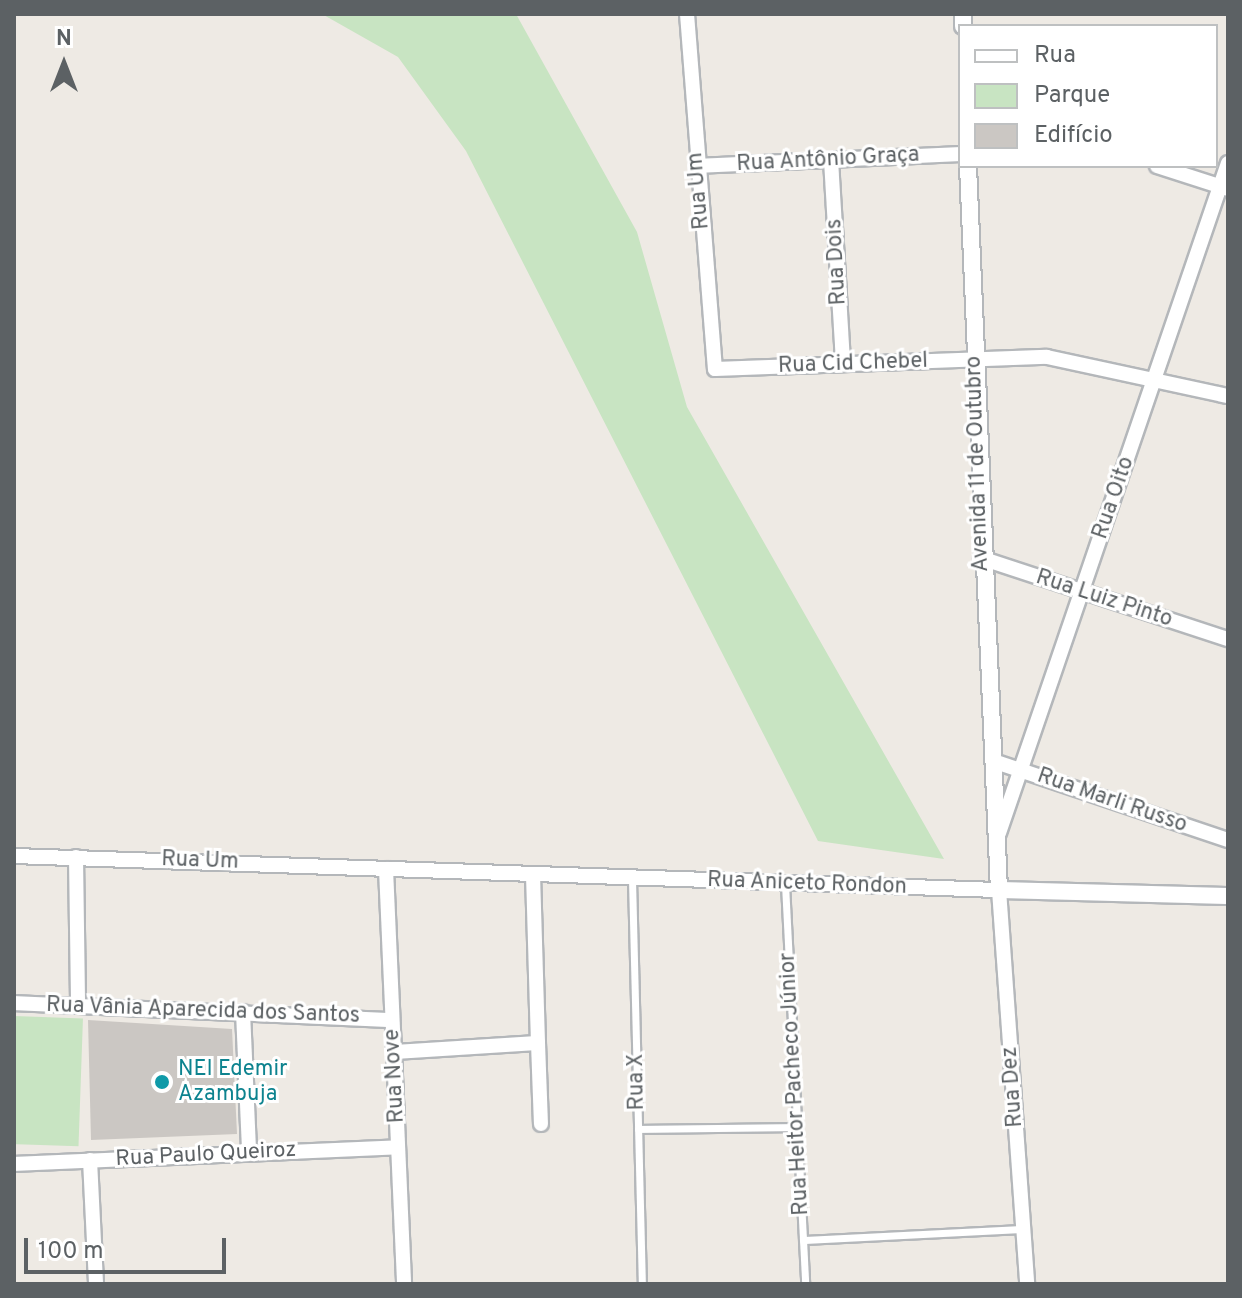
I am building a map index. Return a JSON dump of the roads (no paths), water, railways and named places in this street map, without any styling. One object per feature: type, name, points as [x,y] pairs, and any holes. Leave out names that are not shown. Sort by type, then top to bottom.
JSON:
[{"type":"street","name":"Rua Um","points":[[687,14],[715,369]]},
{"type":"street","name":"Rua Antônio Graça","points":[[697,166],[958,154]]},
{"type":"street","name":"Rua Dois","points":[[831,160],[843,364]]},
{"type":"street","name":"Rua Oito","points":[[999,833],[1155,378],[1224,188],[1228,163]]},
{"type":"street","name":"Avenida 11 de Outubro","points":[[968,168],[981,558],[996,762],[999,890]]},
{"type":"street","points":[[1163,168],[1224,188]]},
{"type":"street","name":"Rua Cid Chebel","points":[[715,369],[1047,357],[1228,396]]},
{"type":"street","name":"Rua Luiz Pinto","points":[[981,558],[1228,639]]},
{"type":"street","name":"Rua Marli Russo","points":[[996,762],[1228,840]]},
{"type":"street","name":"Rua Um","points":[[14,856],[386,869]]},
{"type":"street","points":[[76,857],[78,1006]]},
{"type":"street","name":"Rua Aniceto Rondon","points":[[386,869],[1228,896]]},
{"type":"street","name":"Rua Nove","points":[[386,869],[404,1284]]},
{"type":"street","points":[[533,875],[541,1124]]},
{"type":"street","name":"Rua Dez","points":[[999,890],[1027,1284]]},
{"type":"street","name":"Rua Vânia Aparecida dos Santos","points":[[14,1003],[392,1020]]},
{"type":"street","points":[[243,1012],[249,1152]]},
{"type":"street","points":[[394,1052],[538,1043]]},
{"type":"street","name":"Rua Paulo Queiroz","points":[[14,1164],[398,1147]]},
{"type":"street","points":[[90,1160],[96,1284]]},
{"type":"lane","name":"Rua X","points":[[632,879],[642,1284]]},
{"type":"lane","name":"Rua Heitor Pacheco Júnior","points":[[785,884],[805,1284]]},
{"type":"lane","points":[[638,1129],[797,1127]]},
{"type":"lane","points":[[803,1240],[1023,1229]]},
{"type":"place","name":"NEI Edemir Azambuja","points":[[162,1082]]}]
